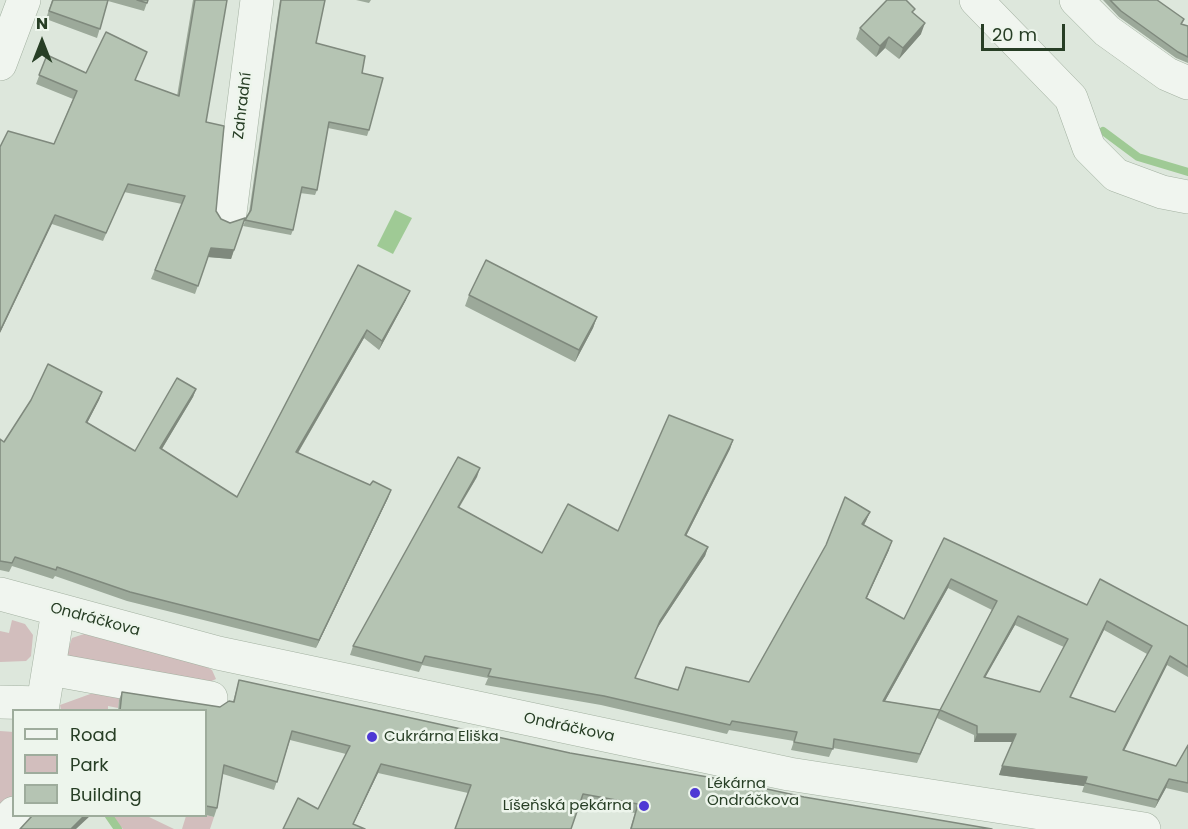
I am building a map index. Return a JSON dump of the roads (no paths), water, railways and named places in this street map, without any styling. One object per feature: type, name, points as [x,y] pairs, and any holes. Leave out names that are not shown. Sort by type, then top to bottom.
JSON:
[{"type":"street","points":[[0,64],[24,0]]},
{"type":"street","name":"Zahradní","points":[[230,213],[257,0]]},
{"type":"street","points":[[976,0],[1071,98],[1089,148],[1116,175],[1162,192],[1188,197]]},
{"type":"street","points":[[1076,0],[1107,31],[1167,74],[1188,83]]},
{"type":"street","name":"Ondráčkova","points":[[0,594],[218,653],[789,774],[1144,829]]},
{"type":"street","points":[[0,702],[43,707],[58,610]]},
{"type":"street","points":[[50,669],[211,698]]},
{"type":"street","points":[[0,828],[12,815]]},
{"type":"waterway","points":[[1103,131],[1138,157],[1188,172]]},
{"type":"waterway","points":[[110,817],[118,829]]},
{"type":"place","name":"Cukrárna Eliška","points":[[372,737]]},
{"type":"place","name":"Lékárna Ondráčkova","points":[[695,793]]},
{"type":"place","name":"Líšeňská pekárna","points":[[644,806]]}]
